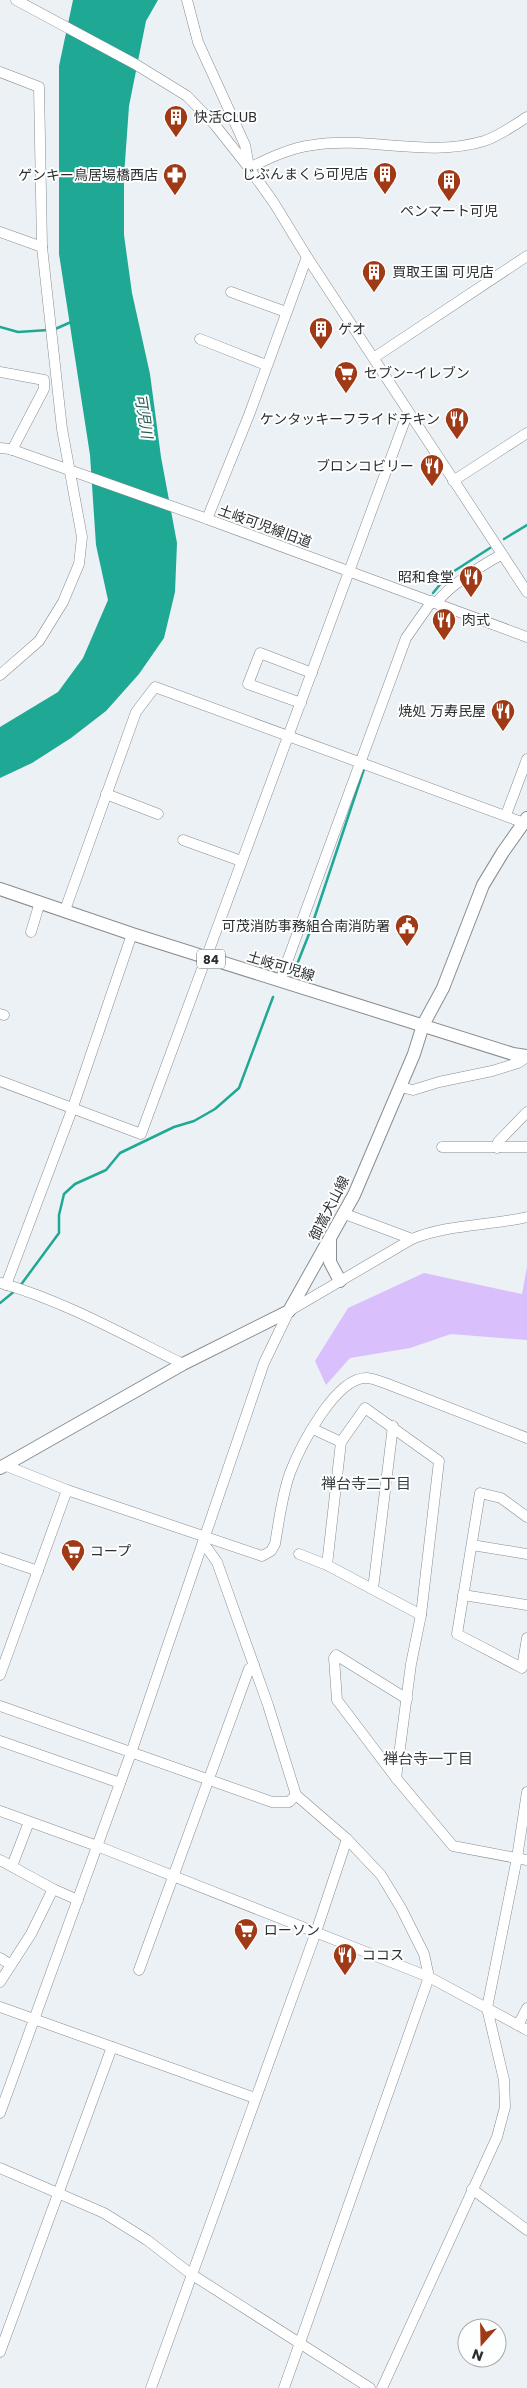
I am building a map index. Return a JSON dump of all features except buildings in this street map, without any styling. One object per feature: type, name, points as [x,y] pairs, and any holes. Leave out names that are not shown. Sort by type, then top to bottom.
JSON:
[{"type":"main road","name":"御嵩犬山線","points":[[289,1311],[345,1214],[400,1087],[423,1025],[443,988],[484,885],[526,821]]},
{"type":"main road","name":"土岐可児線","points":[[0,888],[132,934],[527,1057]]},
{"type":"main road","points":[[330,1240],[330,1262],[340,1281]]},
{"type":"main road","points":[[2,1467],[183,1364],[289,1311]]},
{"type":"street","points":[[16,0],[135,64],[187,96],[215,125],[274,203],[307,257],[527,592]]},
{"type":"street","points":[[187,0],[198,42],[245,145],[249,168]]},
{"type":"street","points":[[0,72],[39,86],[42,248],[62,429],[82,537],[79,564],[64,602],[39,641],[0,675]]},
{"type":"street","points":[[249,168],[288,150],[314,145],[342,143],[450,147],[484,141],[527,117]]},
{"type":"street","points":[[0,232],[42,248]]},
{"type":"street","points":[[375,358],[527,256]]},
{"type":"street","points":[[203,518],[249,415],[307,257]]},
{"type":"street","points":[[232,292],[286,312]]},
{"type":"street","points":[[200,339],[266,365]]},
{"type":"street","points":[[0,372],[44,380],[44,388],[12,450]]},
{"type":"street","points":[[0,1081],[141,1134],[408,412]]},
{"type":"street","points":[[454,481],[527,433]]},
{"type":"street","name":"土岐可児線旧道","points":[[0,448],[12,450],[84,475],[524,633]]},
{"type":"street","points":[[280,981],[406,638],[434,602],[458,582],[502,554]]},
{"type":"street","points":[[301,703],[248,684],[260,654],[312,673]]},
{"type":"street","points":[[65,910],[136,712],[155,687],[526,821]]},
{"type":"street","points":[[506,815],[527,758]]},
{"type":"street","points":[[106,794],[158,814]]},
{"type":"street","points":[[183,840],[241,862]]},
{"type":"street","points":[[31,932],[40,902]]},
{"type":"street","points":[[132,934],[73,1108],[3,1284],[25,1290],[183,1364]]},
{"type":"street","points":[[400,1087],[413,1090],[439,1082],[492,1071],[518,1063],[527,1057]]},
{"type":"street","points":[[497,1148],[498,1142],[527,1112]]},
{"type":"street","points":[[442,1148],[527,1147]]},
{"type":"street","points":[[345,1214],[412,1239]]},
{"type":"street","points":[[0,2113],[131,1753],[205,1541],[264,1363],[289,1311],[412,1239],[438,1230],[508,1222],[527,1217]]},
{"type":"street","points":[[2,1467],[205,1541],[262,1556],[271,1551],[275,1544],[290,1473],[313,1429],[343,1388],[354,1380],[367,1378],[527,1438]]},
{"type":"street","points":[[327,1564],[341,1442],[365,1408],[393,1426],[439,1461],[421,1615],[411,1664],[396,1778]]},
{"type":"street","points":[[373,1588],[393,1426]]},
{"type":"street","points":[[313,1429],[341,1442]]},
{"type":"street","points":[[0,1675],[67,1490]]},
{"type":"street","points":[[527,1517],[501,1498],[480,1494],[457,1634],[522,1668],[527,1638]]},
{"type":"street","points":[[205,1541],[217,1562],[254,1665],[296,1795],[347,1839],[381,1875],[401,1908],[424,1954],[429,1977],[284,2388]]},
{"type":"street","points":[[472,1545],[527,1554]]},
{"type":"street","points":[[299,1554],[327,1564],[421,1615]]},
{"type":"street","points":[[0,1558],[38,1571]]},
{"type":"street","points":[[464,1595],[527,1605]]},
{"type":"street","points":[[407,1699],[336,1655],[334,1658],[337,1700],[396,1778],[453,1846],[522,1859]]},
{"type":"street","points":[[139,1970],[248,1669],[254,1665]]},
{"type":"street","points":[[0,1706],[272,1802],[289,1802],[296,1795]]},
{"type":"street","points":[[0,1741],[120,1783]]},
{"type":"street","points":[[382,2388],[497,2136],[505,2106],[504,2080],[487,2008],[522,1859],[527,1792]]},
{"type":"street","points":[[0,1811],[98,1846],[429,1977],[522,2028],[527,2008]]},
{"type":"street","points":[[12,1866],[29,1822]]},
{"type":"street","points":[[151,2388],[316,1932],[347,1839]]},
{"type":"street","points":[[0,1860],[53,1890],[78,1900]]},
{"type":"street","points":[[0,1982],[31,1934],[53,1890]]},
{"type":"street","points":[[0,1958],[11,1965]]},
{"type":"street","points":[[0,2007],[34,2021],[255,2098]]},
{"type":"street","points":[[0,2352],[112,2047]]},
{"type":"street","points":[[0,2168],[104,2213],[147,2240],[191,2274],[370,2388]]},
{"type":"street","points":[[472,2189],[527,2230]]},
{"type":"shaded area","points":[[527,1267],[527,1340],[451,1334],[410,1348],[350,1358],[326,1385],[315,1361],[348,1308],[424,1273],[522,1294]]},
{"type":"water","name":"可児川","points":[[73,0],[158,0],[146,21],[129,106],[124,176],[124,235],[132,293],[150,374],[161,457],[177,543],[175,592],[164,638],[139,674],[106,711],[71,738],[32,763],[0,778],[0,727],[58,692],[83,658],[108,600],[96,545],[90,455],[59,254],[59,66]]},
{"type":"waterway","points":[[53,330],[71,322]]},
{"type":"waterway","points":[[0,327],[18,332],[48,330]]},
{"type":"waterway","points":[[504,539],[527,525]]},
{"type":"waterway","points":[[433,593],[448,575],[490,548]]},
{"type":"waterway","points":[[294,972],[309,934],[364,769]]},
{"type":"waterway","points":[[20,1286],[59,1233],[59,1215],[64,1194],[75,1184],[106,1170],[120,1153],[174,1127],[194,1121],[215,1109],[239,1088],[273,997]]},
{"type":"waterway","points":[[0,1303],[16,1290]]},
{"type":"place","name":"快活CLUB","points":[[176,138]]},
{"type":"place","name":"じぶんまくら可児店","points":[[385,195]]},
{"type":"place","name":"ゲンキー鳥居場橋西店","points":[[175,196]]},
{"type":"place","name":"ペンマート可児","points":[[449,202]]},
{"type":"place","name":"買取王国 可児店","points":[[374,293]]},
{"type":"place","name":"ゲオ","points":[[321,350]]},
{"type":"place","name":"セブン-イレブン","points":[[346,394]]},
{"type":"place","name":"ケンタッキーフライドチキン","points":[[457,440]]},
{"type":"place","name":"ブロンコビリー","points":[[432,487]]},
{"type":"place","name":"昭和食堂","points":[[471,598]]},
{"type":"place","name":"肉式","points":[[444,641]]},
{"type":"place","name":"焼処 万寿民屋","points":[[503,732]]},
{"type":"place","name":"可茂消防事務組合南消防署","points":[[407,947]]},
{"type":"place","name":"コープ","points":[[73,1572]]},
{"type":"place","name":"ローソン","points":[[246,1951]]},
{"type":"place","name":"ココス","points":[[345,1976]]},
{"type":"district","name":"禅台寺二丁目","points":[[366,1483]]},
{"type":"district","name":"禅台寺一丁目","points":[[428,1758]]}]
